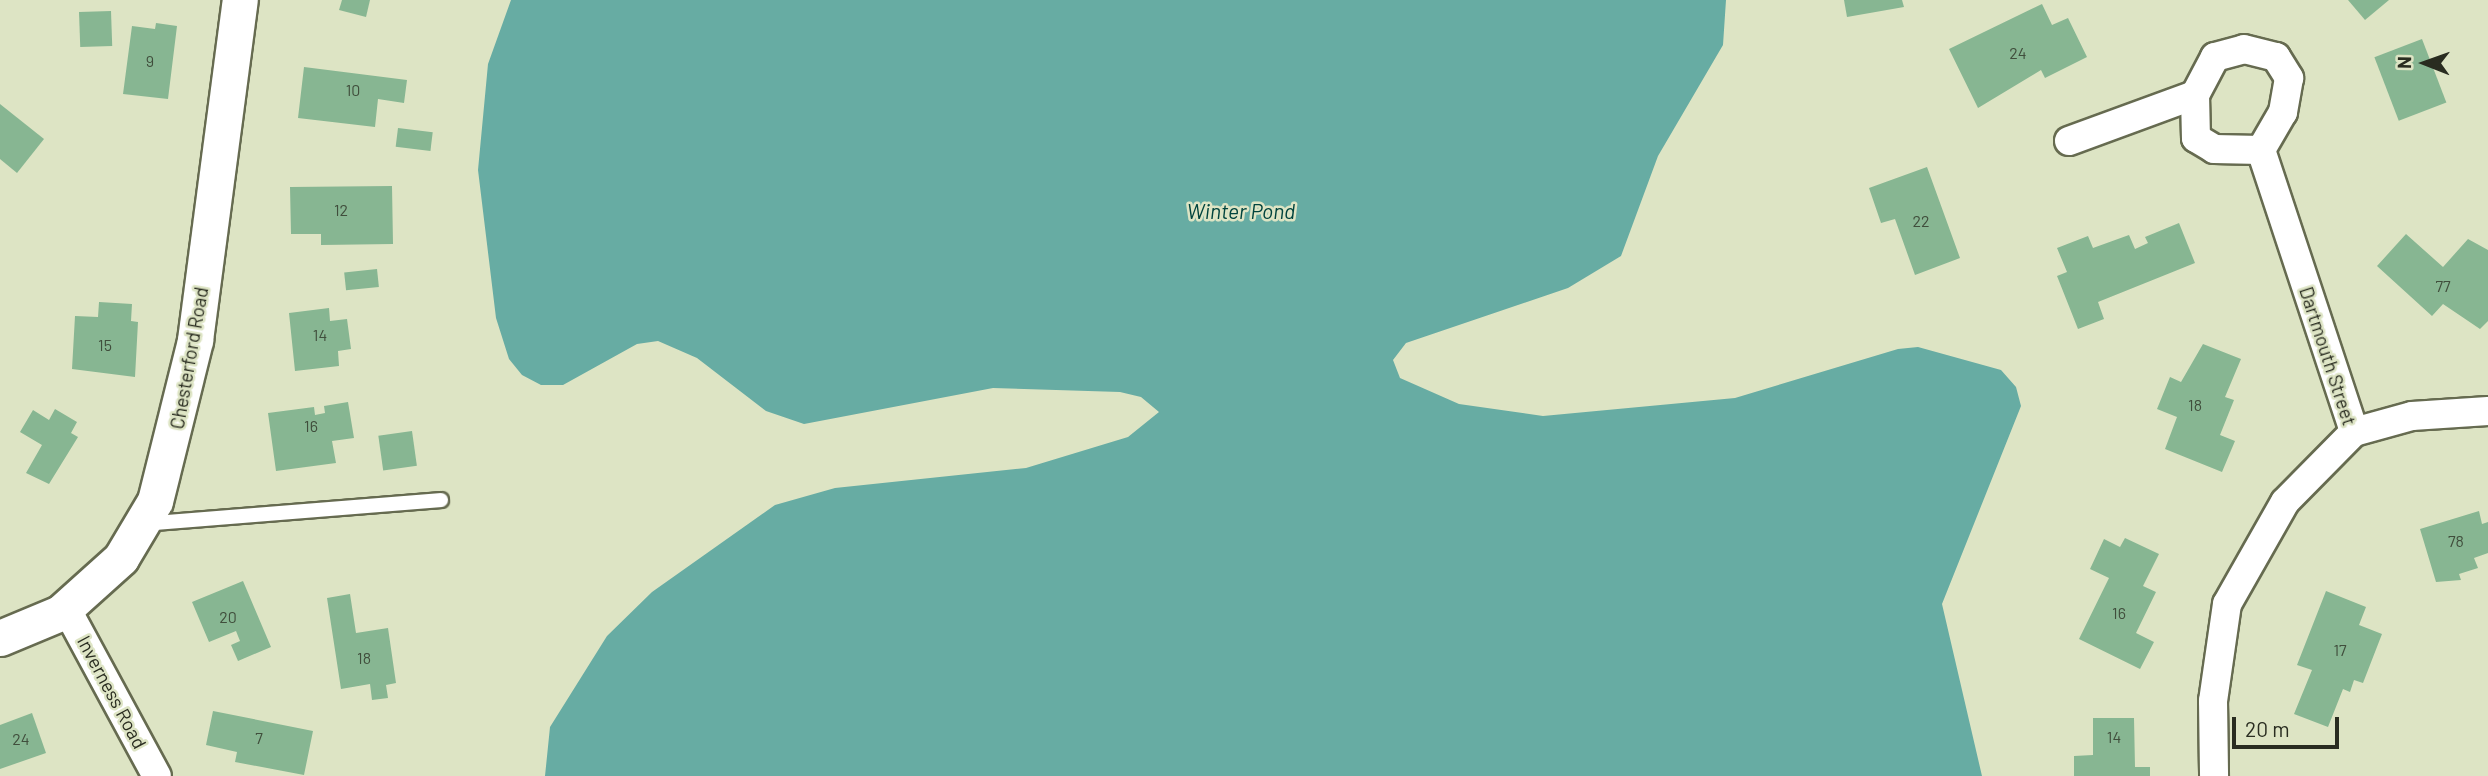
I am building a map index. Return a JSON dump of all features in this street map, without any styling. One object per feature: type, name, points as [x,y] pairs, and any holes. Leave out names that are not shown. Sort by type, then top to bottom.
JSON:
[{"type":"street","name":"Chesterford Road","points":[[0,638],[66,608],[121,558],[142,524],[176,435],[195,340],[240,0]]},
{"type":"street","points":[[2244,49],[2276,57],[2289,78],[2283,112],[2261,150],[2214,149],[2196,138],[2195,95],[2215,57],[2244,49]]},
{"type":"street","points":[[2069,141],[2195,95]]},
{"type":"street","name":"Dartmouth Street","points":[[2214,776],[2213,701],[2227,604],[2285,502],[2354,432],[2261,150]]},
{"type":"street","points":[[2354,432],[2412,416],[2488,411]]},
{"type":"street","name":"Inverness Road","points":[[66,608],[157,776]]},
{"type":"lane","points":[[142,524],[441,500]]},
{"type":"water","name":"Winter Pond","points":[[511,0],[1726,0],[1723,45],[1658,156],[1621,256],[1568,288],[1406,343],[1393,360],[1400,378],[1459,404],[1543,416],[1735,398],[1898,349],[1918,347],[2001,370],[2016,387],[2021,406],[1942,604],[1982,776],[545,776],[550,727],[607,636],[652,592],[775,505],[835,488],[1026,468],[1128,437],[1159,412],[1141,397],[1120,392],[993,388],[804,424],[766,411],[697,358],[658,341],[637,344],[563,385],[541,385],[522,375],[509,359],[496,318],[478,170],[488,64]]},
{"type":"building","points":[[342,0],[370,0],[366,17],[339,10]]},
{"type":"building","points":[[1844,0],[1902,0],[1904,7],[1847,17]]},
{"type":"building","points":[[2348,0],[2389,0],[2365,20]]},
{"type":"building","points":[[2042,4],[2052,25],[2068,18],[2087,57],[2045,78],[2041,70],[1978,108],[1949,49]]},
{"type":"building","points":[[111,11],[112,46],[80,47],[79,12]]},
{"type":"building","points":[[156,23],[177,26],[168,99],[123,94],[132,26],[155,29]]},
{"type":"building","points":[[2422,39],[2446,102],[2399,121],[2374,57]]},
{"type":"building","points":[[304,67],[407,80],[404,103],[378,99],[375,127],[298,118]]},
{"type":"building","points":[[0,104],[44,139],[17,173],[0,159]]},
{"type":"building","points":[[398,128],[433,132],[430,151],[396,147]]},
{"type":"building","points":[[1927,167],[1960,258],[1915,275],[1895,219],[1881,223],[1869,188]]},
{"type":"building","points":[[392,186],[393,244],[321,245],[321,234],[291,234],[290,187]]},
{"type":"building","points":[[2179,223],[2195,263],[2098,302],[2104,319],[2078,329],[2057,276],[2067,272],[2057,248],[2088,236],[2093,248],[2129,235],[2135,249],[2148,243],[2145,237]]},
{"type":"building","points":[[2406,234],[2443,267],[2468,239],[2488,250],[2488,321],[2480,329],[2443,304],[2432,316],[2377,266]]},
{"type":"building","points":[[377,269],[379,287],[346,290],[344,272]]},
{"type":"building","points":[[99,302],[132,304],[131,321],[138,322],[135,377],[72,369],[75,316],[98,317]]},
{"type":"building","points":[[329,308],[330,321],[347,319],[351,349],[338,351],[339,366],[295,371],[289,313]]},
{"type":"building","points":[[2203,344],[2241,359],[2225,397],[2234,400],[2220,435],[2235,441],[2222,472],[2165,449],[2177,417],[2157,409],[2170,377],[2181,382]]},
{"type":"building","points":[[348,402],[354,438],[332,441],[336,463],[276,471],[268,413],[314,407],[315,415],[325,413],[324,406]]},
{"type":"building","points":[[55,409],[77,422],[71,433],[78,437],[49,484],[26,473],[42,445],[20,432],[33,410],[49,420]]},
{"type":"building","points":[[412,431],[417,466],[383,470],[378,436]]},
{"type":"building","points":[[2479,511],[2482,524],[2488,522],[2488,553],[2474,558],[2478,568],[2459,574],[2461,580],[2436,582],[2420,529]]},
{"type":"building","points":[[2125,538],[2159,554],[2143,586],[2156,592],[2136,633],[2154,642],[2140,669],[2079,639],[2109,578],[2090,569],[2104,539],[2120,547]]},
{"type":"building","points":[[243,581],[271,647],[238,661],[231,645],[240,641],[236,631],[209,642],[192,602]]},
{"type":"building","points":[[2326,591],[2366,607],[2359,625],[2382,634],[2363,683],[2354,680],[2350,692],[2343,689],[2328,727],[2294,714],[2312,670],[2297,665]]},
{"type":"building","points":[[350,594],[356,633],[388,628],[396,683],[386,685],[388,698],[372,700],[370,684],[341,689],[327,598]]},
{"type":"building","points":[[213,711],[313,731],[304,775],[235,762],[237,752],[206,745]]},
{"type":"building","points":[[32,713],[46,753],[0,769],[0,725]]},
{"type":"building","points":[[2093,718],[2134,718],[2135,767],[2150,767],[2150,776],[2074,776],[2074,756],[2093,755]]}]
